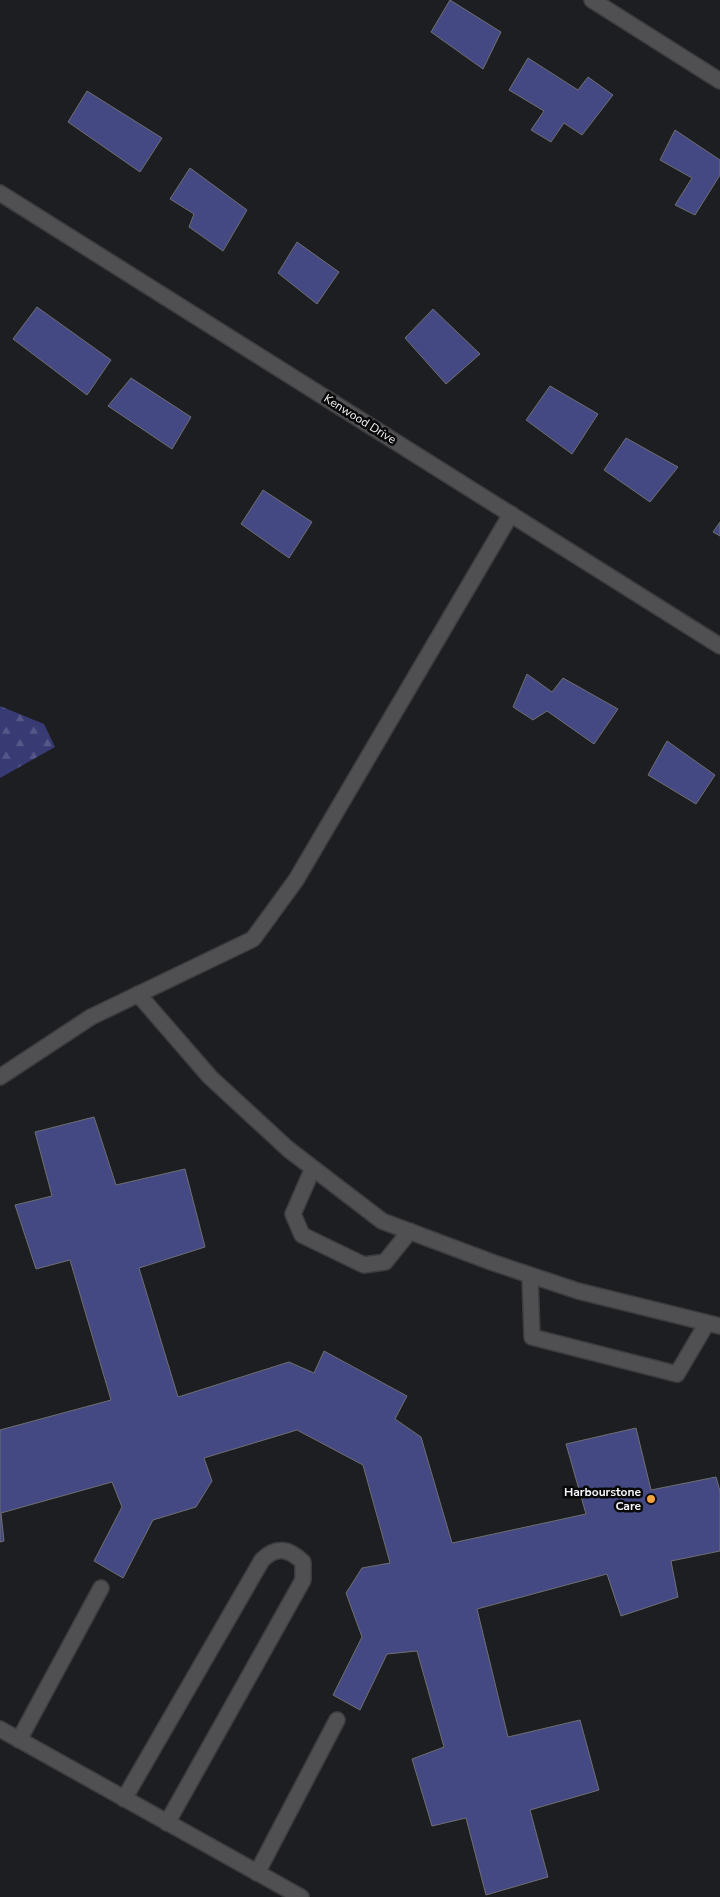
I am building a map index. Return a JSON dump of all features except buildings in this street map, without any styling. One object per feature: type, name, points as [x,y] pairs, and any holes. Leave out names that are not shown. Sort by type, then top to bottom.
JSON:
[{"type":"street","points":[[592,0],[720,81]]},
{"type":"street","name":"Kenwood Drive","points":[[0,192],[720,646]]},
{"type":"street","points":[[0,1077],[91,1016],[253,939],[296,880],[510,514]]},
{"type":"street","points":[[138,994],[210,1077],[288,1150],[382,1220],[530,1276],[578,1291],[714,1324],[677,1374],[532,1337],[530,1276]]},
{"type":"street","points":[[313,1168],[293,1214],[302,1234],[364,1265],[385,1262],[410,1232]]},
{"type":"street","points":[[124,1799],[262,1560],[269,1553],[282,1550],[293,1552],[303,1562],[303,1580],[167,1824]]},
{"type":"street","points":[[19,1740],[101,1588]]},
{"type":"street","points":[[257,1873],[337,1720]]},
{"type":"street","points":[[0,1729],[167,1824],[301,1897]]},
{"type":"green space","points":[[0,706],[44,724],[55,747],[0,778]]},
{"type":"place","name":"Harbourstone Care","points":[[651,1499]]}]
